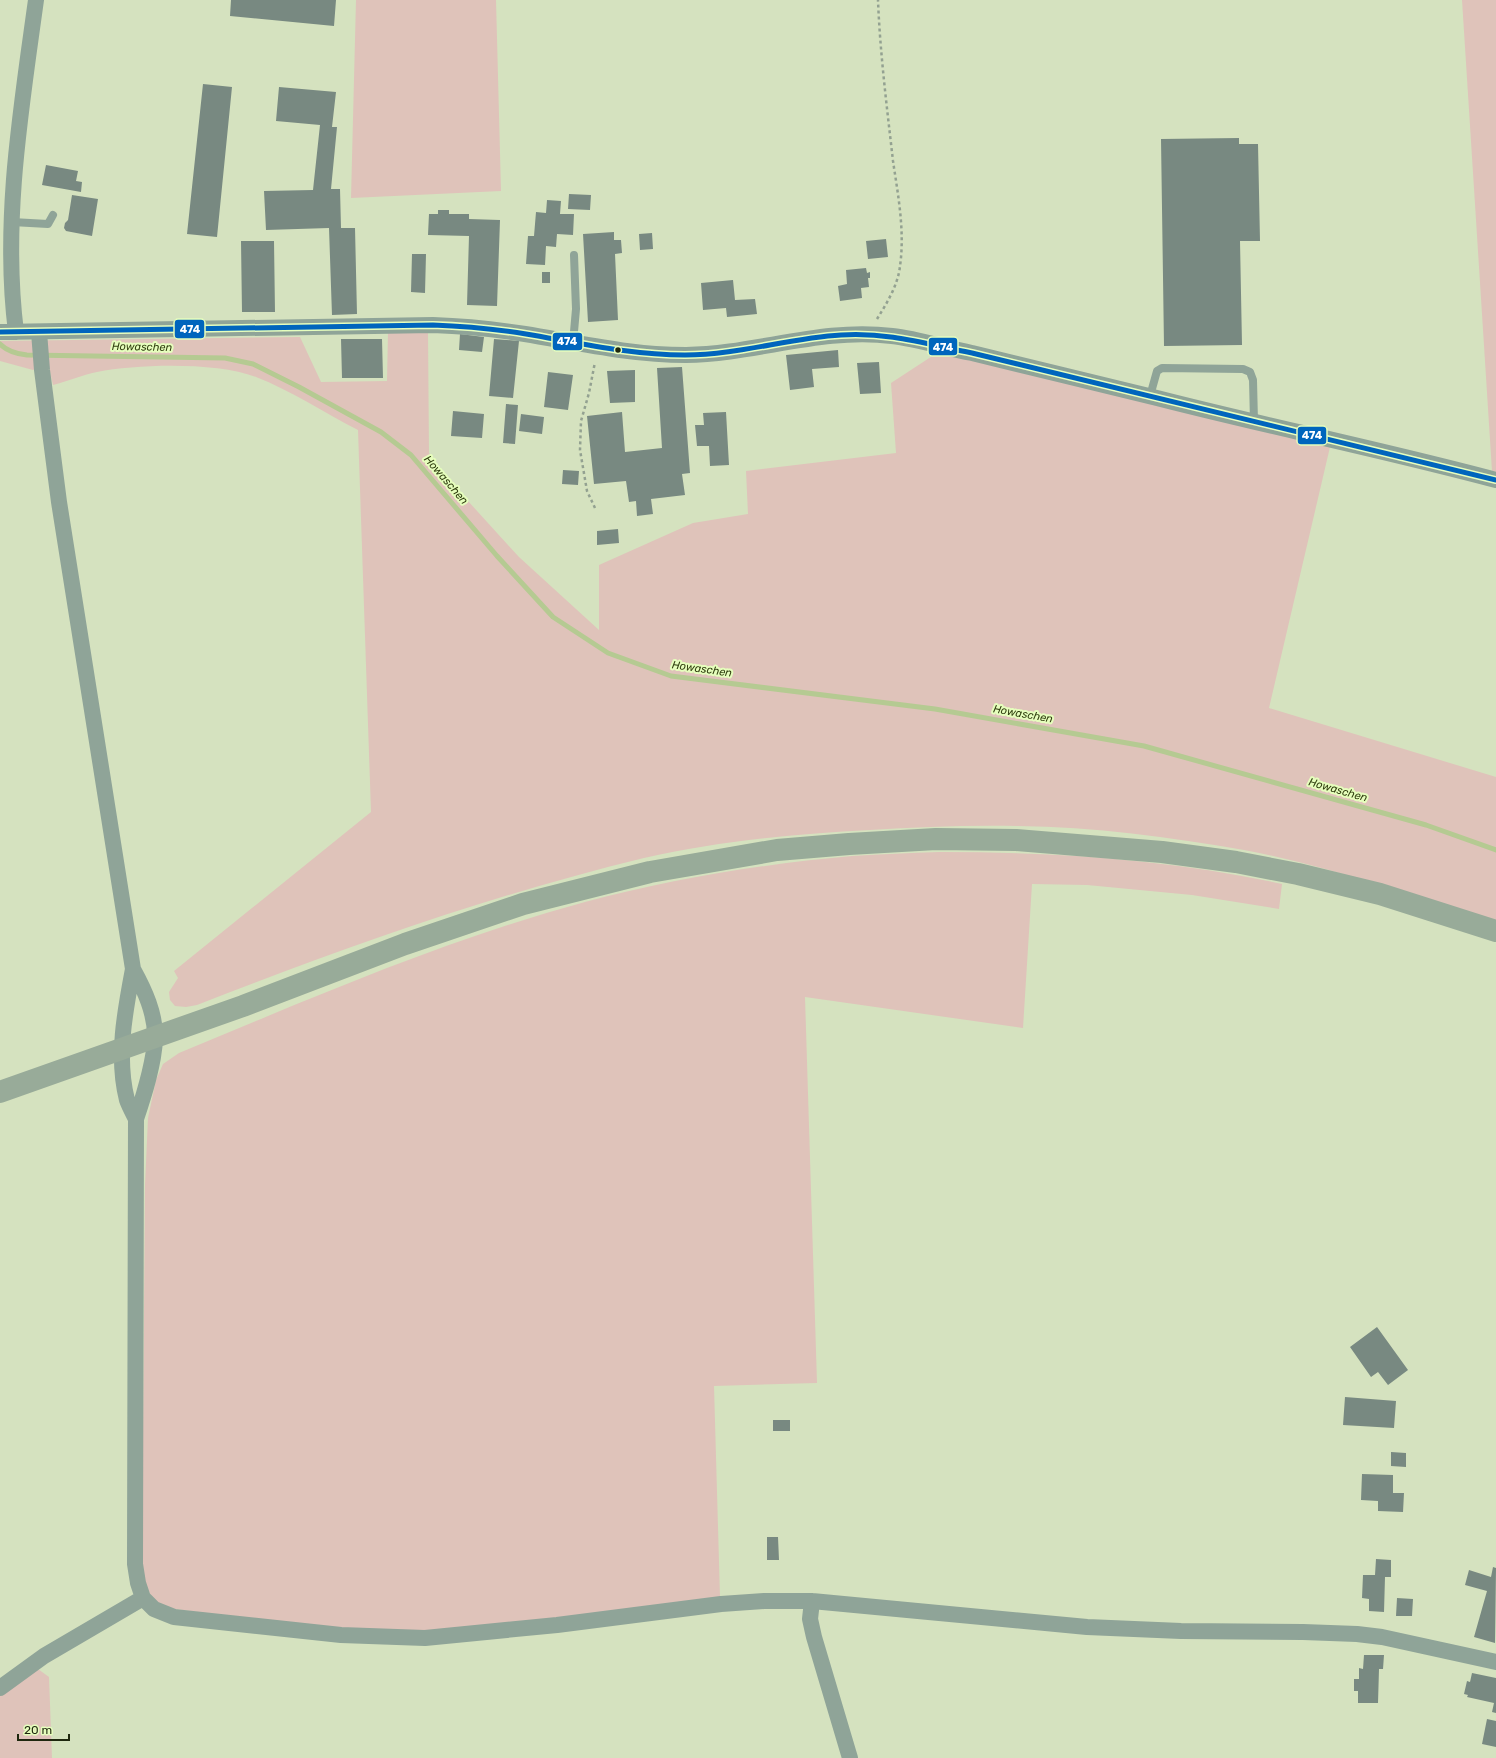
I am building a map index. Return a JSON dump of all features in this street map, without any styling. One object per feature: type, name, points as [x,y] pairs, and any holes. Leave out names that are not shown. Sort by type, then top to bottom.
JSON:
[{"type":"street","points":[[36,0],[21,107],[12,222],[11,266],[13,307],[7,332],[40,337],[433,325],[464,326],[644,354],[714,353],[841,334],[866,333],[895,336],[1048,371],[1254,422],[1407,456],[1496,480]]},
{"type":"street","points":[[40,337],[42,370],[59,502],[133,969],[123,1029],[122,1049],[123,1074],[128,1100],[136,1120]]},
{"type":"street","points":[[0,1092],[155,1038],[405,944],[523,904],[650,872],[776,850],[820,846],[936,840],[1016,840],[1162,852],[1236,862],[1298,874],[1380,894],[1496,931]]},
{"type":"street","points":[[133,969],[145,991],[152,1016],[155,1038],[144,1096],[136,1120],[135,1564],[138,1583],[143,1598],[154,1610],[174,1617],[341,1636],[425,1638],[557,1625],[721,1604],[764,1600],[812,1601],[1087,1627],[1181,1631],[1357,1634],[1382,1637],[1496,1662]]},
{"type":"street","points":[[0,1688],[44,1656],[143,1598]]},
{"type":"street","points":[[812,1601],[810,1619],[814,1637],[850,1758]]},
{"type":"lane","points":[[12,222],[48,224],[53,215]]},
{"type":"lane","points":[[573,343],[576,309],[574,256]]},
{"type":"lane","points":[[1150,396],[1157,371],[1162,368],[1243,369],[1250,372],[1253,380],[1254,422]]},
{"type":"path","points":[[866,333],[887,304],[895,287],[900,268],[902,246],[901,219],[884,76],[878,0]]},
{"type":"path","points":[[595,508],[587,491],[580,450],[580,421],[589,393],[598,348]]},
{"type":"shaded area","points":[[356,0],[496,0],[501,191],[351,198]]},
{"type":"shaded area","points":[[1462,0],[1496,0],[1496,472],[1492,471]]},
{"type":"shaded area","points":[[388,332],[428,333],[429,453],[447,478],[519,557],[599,630],[599,565],[693,523],[748,514],[746,471],[896,453],[891,383],[940,351],[1330,447],[1269,708],[1496,777],[1496,923],[1371,882],[1308,864],[1244,850],[1160,837],[1075,828],[1018,826],[944,826],[842,832],[756,839],[700,847],[644,858],[530,889],[418,924],[307,963],[197,1005],[186,1007],[175,1006],[170,1000],[169,992],[178,978],[174,971],[371,812],[358,430],[269,382],[239,372],[220,369],[177,366],[134,367],[97,372],[53,385],[48,363],[33,370],[0,361],[0,341],[300,337],[321,382],[387,381]]},
{"type":"shaded area","points":[[940,852],[1026,853],[1112,859],[1197,868],[1240,875],[1282,884],[1279,909],[1192,895],[1087,885],[1032,884],[1023,1028],[805,997],[817,1383],[714,1386],[720,1597],[575,1616],[428,1631],[341,1628],[286,1624],[175,1609],[163,1606],[155,1600],[146,1585],[142,1561],[145,1185],[148,1118],[156,1080],[163,1064],[179,1053],[379,971],[481,934],[585,902],[684,879],[785,863],[852,856]]},
{"type":"shaded area","points":[[38,1669],[49,1677],[52,1758],[0,1758],[0,1696]]},
{"type":"building","points":[[231,0],[336,0],[334,26],[230,16]]},
{"type":"building","points":[[203,84],[232,87],[217,237],[187,234]]},
{"type":"building","points":[[279,87],[336,92],[332,127],[337,127],[331,189],[340,189],[341,228],[355,228],[357,314],[332,315],[329,228],[266,230],[264,191],[313,190],[320,125],[276,121]]},
{"type":"building","points":[[1239,138],[1239,144],[1258,144],[1260,241],[1240,241],[1242,345],[1164,346],[1161,139]]},
{"type":"building","points":[[46,165],[78,171],[76,181],[82,182],[81,192],[42,185]]},
{"type":"building","points":[[569,194],[591,195],[590,210],[568,209]]},
{"type":"building","points":[[72,195],[98,199],[92,236],[66,231],[64,228],[65,223],[68,220]]},
{"type":"building","points":[[547,200],[561,201],[560,214],[574,214],[573,235],[557,234],[556,247],[546,246],[545,265],[526,264],[528,236],[534,236],[536,212],[546,213]]},
{"type":"building","points":[[438,210],[449,210],[449,214],[469,214],[469,219],[500,220],[497,306],[467,305],[469,236],[428,235],[429,214],[438,214]]},
{"type":"building","points":[[614,232],[614,240],[621,240],[622,253],[615,254],[618,320],[588,322],[583,234]]},
{"type":"building","points":[[652,233],[653,249],[640,250],[639,234]]},
{"type":"building","points":[[886,239],[888,257],[868,259],[866,241]]},
{"type":"building","points":[[241,241],[274,241],[275,312],[242,312]]},
{"type":"building","points":[[412,254],[426,254],[425,293],[411,292]]},
{"type":"building","points":[[866,268],[867,273],[870,272],[870,278],[868,278],[869,287],[861,288],[862,298],[840,301],[838,286],[847,284],[846,270]]},
{"type":"building","points":[[542,272],[550,272],[550,283],[542,283]]},
{"type":"building","points":[[733,280],[735,300],[755,299],[757,314],[727,317],[726,308],[703,310],[701,283]]},
{"type":"building","points":[[460,334],[484,337],[482,352],[459,350]]},
{"type":"building","points":[[341,339],[382,339],[383,378],[342,378]]},
{"type":"building","points":[[494,339],[519,341],[513,398],[489,396]]},
{"type":"building","points":[[838,350],[839,367],[812,369],[814,387],[790,390],[786,355]]},
{"type":"building","points":[[879,362],[881,393],[860,394],[857,363]]},
{"type":"building","points":[[682,367],[690,473],[682,474],[685,495],[651,499],[653,514],[637,516],[636,501],[629,502],[626,481],[594,484],[587,416],[622,412],[625,452],[662,448],[657,368]]},
{"type":"building","points":[[635,370],[635,402],[610,403],[607,371]]},
{"type":"building","points":[[548,372],[573,375],[568,410],[544,407]]},
{"type":"building","points":[[506,404],[518,405],[515,444],[503,443]]},
{"type":"building","points":[[453,411],[484,414],[482,438],[451,436]]},
{"type":"building","points":[[726,412],[729,465],[710,466],[709,446],[697,446],[695,425],[704,425],[703,413]]},
{"type":"building","points":[[521,414],[544,417],[542,434],[519,431]]},
{"type":"building","points":[[563,470],[579,471],[578,485],[562,484]]},
{"type":"building","points":[[618,529],[619,543],[597,545],[597,531]]},
{"type":"building","points":[[1377,1327],[1408,1370],[1388,1385],[1378,1372],[1371,1377],[1350,1347]]},
{"type":"building","points":[[1345,1397],[1396,1401],[1394,1428],[1343,1425]]},
{"type":"building","points":[[773,1420],[790,1420],[790,1431],[773,1431]]},
{"type":"building","points":[[1391,1452],[1406,1453],[1406,1467],[1391,1466]]},
{"type":"building","points":[[1362,1474],[1393,1475],[1393,1493],[1404,1493],[1403,1512],[1378,1511],[1378,1501],[1361,1500]]},
{"type":"building","points":[[767,1537],[778,1537],[779,1560],[767,1560]]},
{"type":"building","points":[[1376,1559],[1391,1560],[1391,1577],[1385,1577],[1384,1612],[1369,1611],[1369,1599],[1362,1598],[1363,1575],[1375,1575]]},
{"type":"building","points":[[1493,1567],[1496,1568],[1495,1643],[1474,1637],[1487,1591],[1465,1585],[1469,1570],[1491,1577]]},
{"type":"building","points":[[1397,1598],[1413,1599],[1412,1616],[1396,1616]]},
{"type":"building","points":[[1364,1655],[1384,1655],[1383,1669],[1379,1669],[1378,1703],[1358,1703],[1358,1691],[1354,1691],[1354,1679],[1359,1679],[1359,1668],[1363,1669]]},
{"type":"building","points":[[1472,1673],[1496,1678],[1496,1713],[1492,1712],[1494,1703],[1467,1697],[1468,1695],[1464,1694],[1467,1681],[1470,1682]]},
{"type":"building","points":[[1487,1719],[1496,1721],[1496,1747],[1482,1744]]},
{"type":"waterway","name":"Howaschen","points":[[0,344],[13,352],[27,355],[225,358],[253,364],[299,387],[381,432],[411,455],[497,556],[553,617],[608,653],[671,676],[935,709],[1144,746],[1426,825],[1496,850]]},
{"type":"transit line","name":"474","points":[[0,332],[433,325],[468,327],[526,334],[625,351],[685,355],[724,352],[802,339],[841,335],[875,335],[972,353],[1496,480]]}]
